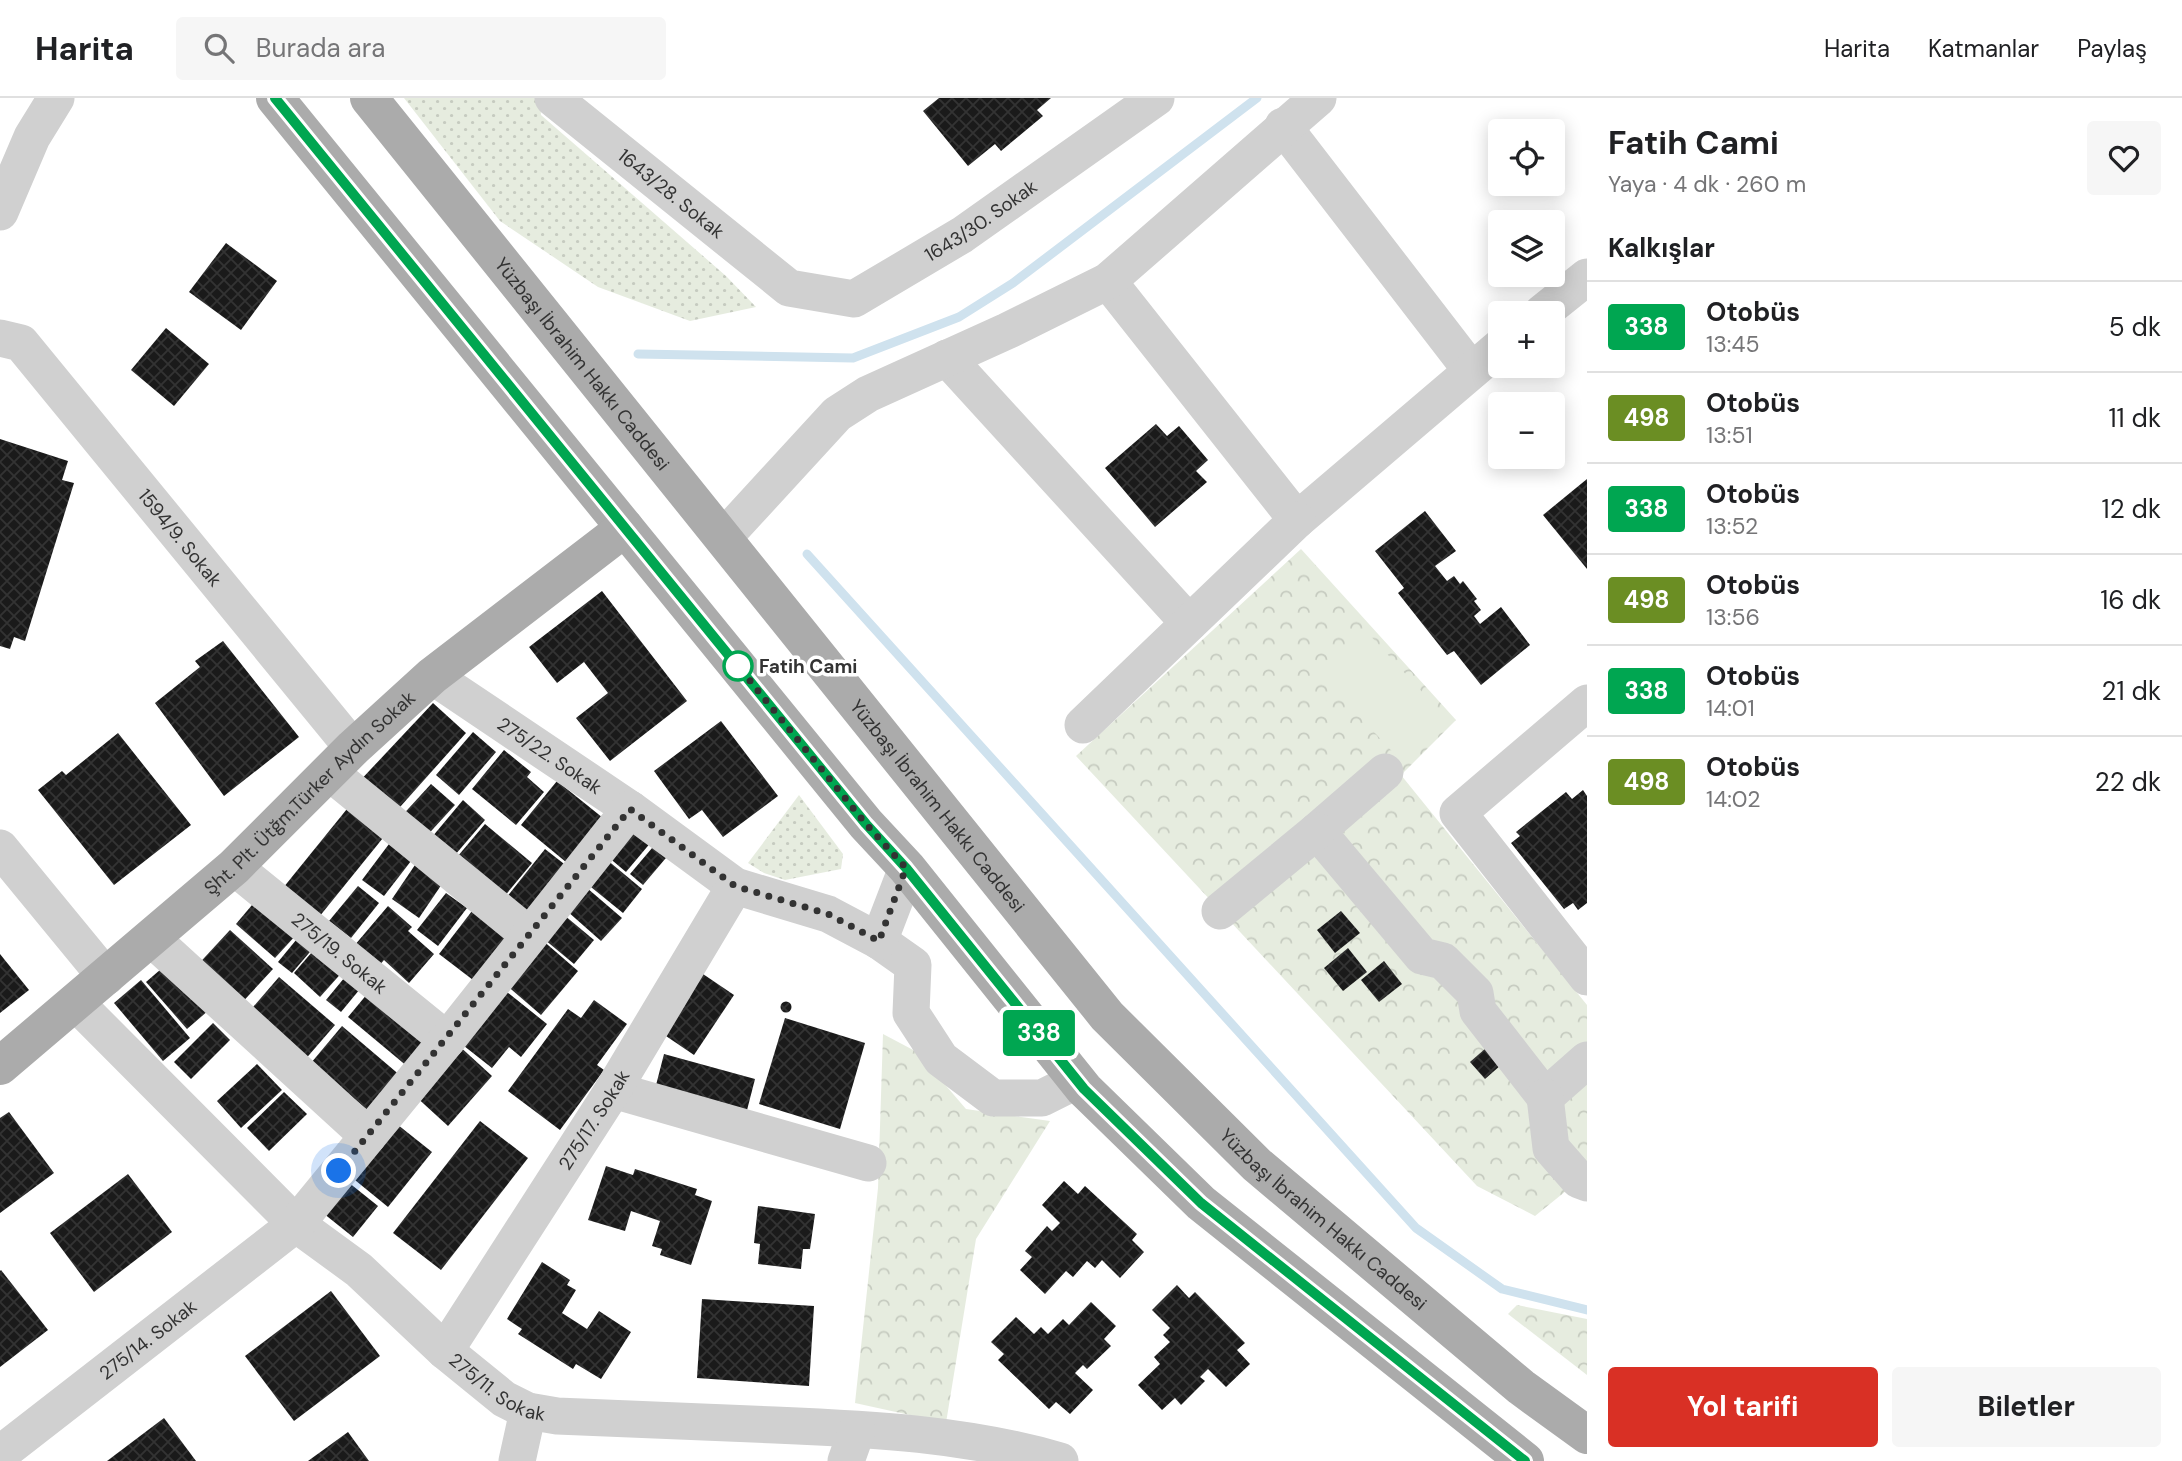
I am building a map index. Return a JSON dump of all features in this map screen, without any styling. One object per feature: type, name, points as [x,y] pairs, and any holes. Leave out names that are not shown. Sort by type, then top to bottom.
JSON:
[{"type":"main road","points":[[275,98],[1084,1089],[1201,1203],[1525,1461]]},
{"type":"main road","name":"Yüzbaşı İbrahim Hakkı Caddesi","points":[[369,98],[1107,1016],[1257,1165],[1521,1387],[1587,1435]]},
{"type":"main road","name":"Şht. Plt. Ütğm.Türker Aydın Sokak","points":[[0,1066],[234,867],[341,760],[432,676],[625,528]]},
{"type":"street","points":[[0,212],[32,137],[56,98]]},
{"type":"street","name":"1643/28. Sokak","points":[[553,98],[789,288]]},
{"type":"street","name":"1643/30. Sokak","points":[[789,288],[854,299],[962,235],[1156,98]]},
{"type":"street","points":[[724,537],[837,414],[867,394],[1108,281],[1318,98]]},
{"type":"street","points":[[1283,126],[1471,370]]},
{"type":"street","points":[[1557,301],[1587,277]]},
{"type":"street","points":[[1108,281],[1297,520]]},
{"type":"street","name":"1594/9. Sokak","points":[[0,338],[21,343],[341,760],[529,935]]},
{"type":"street","points":[[1083,724],[1297,520],[1488,357]]},
{"type":"street","points":[[947,358],[1189,623]]},
{"type":"street","name":"275/22. Sokak","points":[[432,676],[630,809],[735,886],[828,914],[879,941],[913,965],[911,1013],[942,1059],[993,1098],[1042,1098],[1072,1083],[1084,1089]]},
{"type":"street","points":[[1587,704],[1458,813],[1587,977]]},
{"type":"street","points":[[1220,911],[1385,772]]},
{"type":"street","name":"275/14. Sokak","points":[[0,1454],[296,1224],[630,809]]},
{"type":"street","points":[[1317,831],[1422,956],[1443,961],[1475,993],[1478,1011],[1545,1097],[1551,1148],[1583,1182]]},
{"type":"street","points":[[0,848],[106,977]]},
{"type":"street","name":"275/19. Sokak","points":[[234,867],[446,1040]]},
{"type":"street","points":[[879,941],[906,868]]},
{"type":"street","name":"275/17. Sokak","points":[[445,1351],[613,1090],[735,886]]},
{"type":"street","points":[[151,938],[368,1136]]},
{"type":"street","name":"275/11. Sokak","points":[[75,1002],[296,1224],[359,1270],[445,1351],[504,1399],[528,1411],[851,1445],[1019,1449],[1060,1461]]},
{"type":"street","points":[[1545,1097],[1587,1060]]},
{"type":"street","points":[[613,1090],[868,1163]]},
{"type":"street","points":[[517,1461],[528,1411]]},
{"type":"green space","points":[[404,98],[540,98],[541,115],[726,276],[756,307],[690,321],[598,287],[500,221]]},
{"type":"green space","points":[[1301,549],[1456,720],[1401,775],[1587,1005],[1587,1174],[1535,1216],[1477,1186],[1076,756]]},
{"type":"green space","points":[[1366,631],[1447,719],[1401,761],[1320,674]]},
{"type":"green space","points":[[799,795],[843,854],[841,869],[785,880],[764,873],[748,863]]},
{"type":"green space","points":[[883,1034],[917,1052],[966,1109],[1050,1121],[976,1239],[946,1423],[855,1403],[878,1188]]},
{"type":"green space","points":[[1517,1305],[1587,1319],[1587,1375],[1508,1314]]},
{"type":"building","points":[[939,98],[1051,98],[1037,110],[1043,116],[1001,151],[995,144],[968,166],[923,111]]},
{"type":"building","points":[[226,243],[277,281],[241,330],[189,292]]},
{"type":"building","points":[[166,328],[209,364],[174,406],[131,370]]},
{"type":"building","points":[[1156,424],[1167,436],[1179,426],[1208,460],[1196,471],[1207,482],[1155,527],[1105,468]]},
{"type":"building","points":[[0,439],[68,461],[62,480],[74,483],[25,641],[14,637],[10,649],[0,646]]},
{"type":"building","points":[[1587,479],[1587,569],[1543,515]]},
{"type":"building","points":[[1425,511],[1456,551],[1435,566],[1447,581],[1454,576],[1460,584],[1463,581],[1477,599],[1474,601],[1481,610],[1474,616],[1480,624],[1501,607],[1530,645],[1481,685],[1454,651],[1447,655],[1398,593],[1404,588],[1375,551]]},
{"type":"building","points":[[602,591],[687,701],[610,761],[576,718],[608,693],[584,662],[557,683],[529,647]]},
{"type":"building","points":[[223,641],[299,737],[224,796],[155,703],[200,667],[195,661]]},
{"type":"building","points":[[433,703],[466,733],[392,816],[356,785]]},
{"type":"building","points":[[721,721],[778,796],[723,837],[702,810],[689,819],[654,771]]},
{"type":"building","points":[[473,732],[496,752],[459,795],[436,775]]},
{"type":"building","points":[[118,733],[191,825],[114,885],[38,790],[62,771],[66,775]]},
{"type":"building","points":[[504,750],[531,772],[527,777],[544,792],[516,825],[472,789]]},
{"type":"building","points":[[557,781],[608,822],[572,867],[521,825]]},
{"type":"building","points":[[431,784],[455,805],[422,841],[398,820]]},
{"type":"building","points":[[1583,790],[1587,796],[1587,903],[1578,910],[1573,903],[1564,909],[1511,843],[1520,836],[1516,832],[1566,792],[1572,799]]},
{"type":"building","points":[[463,800],[485,820],[449,862],[427,843]]},
{"type":"building","points":[[351,804],[387,833],[319,917],[283,888]]},
{"type":"building","points":[[485,824],[532,863],[499,903],[452,863]]},
{"type":"building","points":[[633,824],[652,841],[626,872],[607,856]]},
{"type":"building","points":[[658,841],[671,852],[643,885],[630,874]]},
{"type":"building","points":[[389,844],[411,861],[384,896],[362,880]]},
{"type":"building","points":[[545,849],[568,867],[525,922],[502,903]]},
{"type":"building","points":[[606,859],[642,889],[623,913],[586,883]]},
{"type":"building","points":[[417,862],[444,881],[419,918],[392,899]]},
{"type":"building","points":[[358,886],[379,903],[351,938],[329,921]]},
{"type":"building","points":[[587,888],[622,918],[601,941],[567,911]]},
{"type":"building","points":[[446,893],[467,908],[438,946],[417,930]]},
{"type":"building","points":[[257,899],[297,934],[275,958],[236,924]]},
{"type":"building","points":[[388,906],[412,927],[408,931],[434,954],[409,983],[384,960],[378,967],[354,946]]},
{"type":"building","points":[[472,911],[510,940],[477,983],[439,954]]},
{"type":"building","points":[[1341,911],[1360,933],[1335,953],[1317,930]]},
{"type":"building","points":[[564,915],[594,940],[574,964],[544,939]]},
{"type":"building","points":[[230,930],[273,969],[236,1009],[193,970]]},
{"type":"building","points":[[301,934],[315,946],[292,973],[278,962]]},
{"type":"building","points":[[541,939],[578,971],[541,1015],[504,983]]},
{"type":"building","points":[[318,945],[345,969],[320,997],[294,973]]},
{"type":"building","points":[[1348,948],[1367,972],[1343,991],[1324,968]]},
{"type":"building","points":[[0,954],[29,990],[0,1013]]},
{"type":"building","points":[[1384,961],[1402,984],[1379,1002],[1361,980]]},
{"type":"building","points":[[168,963],[209,1010],[187,1029],[146,982]]},
{"type":"building","points":[[703,974],[734,995],[694,1055],[663,1034]]},
{"type":"building","points":[[279,977],[335,1025],[303,1062],[247,1014]]},
{"type":"building","points":[[345,977],[360,989],[341,1012],[326,1000]]},
{"type":"building","points":[[141,980],[190,1038],[163,1061],[114,1003]]},
{"type":"building","points":[[373,987],[433,1036],[408,1067],[348,1017]]},
{"type":"building","points":[[502,988],[547,1024],[521,1057],[509,1047],[492,1068],[459,1042]]},
{"type":"building","points":[[594,1000],[627,1024],[597,1065],[604,1070],[560,1130],[508,1091],[568,1009],[581,1018]]},
{"type":"building","points":[[786,1002],[790,1003],[790,1011],[786,1012],[782,1011],[781,1007],[782,1003]]},
{"type":"building","points":[[785,1018],[865,1043],[840,1129],[759,1104]]},
{"type":"building","points":[[213,1023],[230,1040],[191,1079],[174,1062]]},
{"type":"building","points":[[342,1026],[402,1077],[371,1113],[311,1063]]},
{"type":"building","points":[[457,1044],[492,1076],[448,1126],[413,1094]]},
{"type":"building","points":[[1486,1048],[1501,1065],[1485,1079],[1470,1062]]},
{"type":"building","points":[[664,1054],[755,1079],[745,1118],[654,1093]]},
{"type":"building","points":[[257,1064],[282,1090],[241,1128],[217,1101]]},
{"type":"building","points":[[284,1092],[307,1114],[269,1151],[247,1128]]},
{"type":"building","points":[[9,1112],[54,1173],[0,1213],[0,1118]]},
{"type":"building","points":[[393,1121],[432,1152],[388,1207],[350,1176]]},
{"type":"building","points":[[480,1121],[528,1158],[441,1270],[393,1233]]},
{"type":"building","points":[[606,1166],[633,1175],[635,1169],[697,1189],[695,1195],[712,1201],[691,1265],[660,1255],[662,1249],[652,1246],[660,1221],[631,1211],[625,1231],[588,1220]]},
{"type":"building","points":[[128,1174],[172,1232],[94,1292],[50,1233]]},
{"type":"building","points":[[1064,1181],[1078,1194],[1085,1186],[1137,1234],[1132,1240],[1144,1252],[1120,1278],[1102,1260],[1095,1268],[1087,1261],[1073,1277],[1066,1271],[1045,1294],[1020,1270],[1032,1257],[1025,1251],[1047,1226],[1052,1231],[1060,1223],[1042,1205]]},
{"type":"building","points":[[348,1182],[378,1206],[353,1237],[323,1213]]},
{"type":"building","points":[[758,1206],[815,1214],[810,1249],[803,1249],[801,1269],[758,1264],[760,1244],[754,1243]]},
{"type":"building","points":[[542,1262],[570,1280],[567,1285],[576,1290],[562,1313],[587,1329],[599,1311],[631,1332],[601,1379],[576,1364],[573,1369],[518,1334],[522,1329],[507,1319]]},
{"type":"building","points":[[0,1271],[48,1330],[0,1367]]},
{"type":"building","points":[[1177,1285],[1189,1298],[1195,1292],[1245,1343],[1237,1350],[1250,1364],[1226,1387],[1208,1369],[1200,1377],[1205,1381],[1181,1405],[1175,1398],[1162,1410],[1138,1385],[1160,1364],[1154,1357],[1170,1342],[1163,1335],[1170,1328],[1152,1310]]},
{"type":"building","points":[[331,1291],[380,1356],[294,1421],[245,1356]]},
{"type":"building","points":[[702,1299],[814,1306],[809,1386],[697,1378]]},
{"type":"building","points":[[1091,1302],[1116,1326],[1104,1339],[1111,1346],[1087,1369],[1083,1365],[1075,1373],[1093,1390],[1070,1414],[1056,1402],[1049,1409],[998,1360],[1004,1354],[991,1342],[1016,1317],[1034,1334],[1041,1327],[1048,1334],[1063,1319],[1069,1325]]},
{"type":"building","points":[[164,1418],[196,1461],[107,1461]]},
{"type":"building","points":[[348,1432],[369,1461],[308,1461]]},
{"type":"waterway","points":[[638,354],[853,358],[959,317],[1013,283],[1257,98]]},
{"type":"waterway","points":[[807,554],[1416,1228],[1502,1289],[1587,1310]]},
{"type":"bus line","name":"338","points":[[275,98],[1084,1089],[1201,1203],[1525,1461]]},
{"type":"place","name":"Fatih Cami","points":[[738,666]]},
{"type":"route","points":[[339,1171],[630,809],[735,886],[828,914],[879,941],[906,868],[866,824],[738,666]]}]
